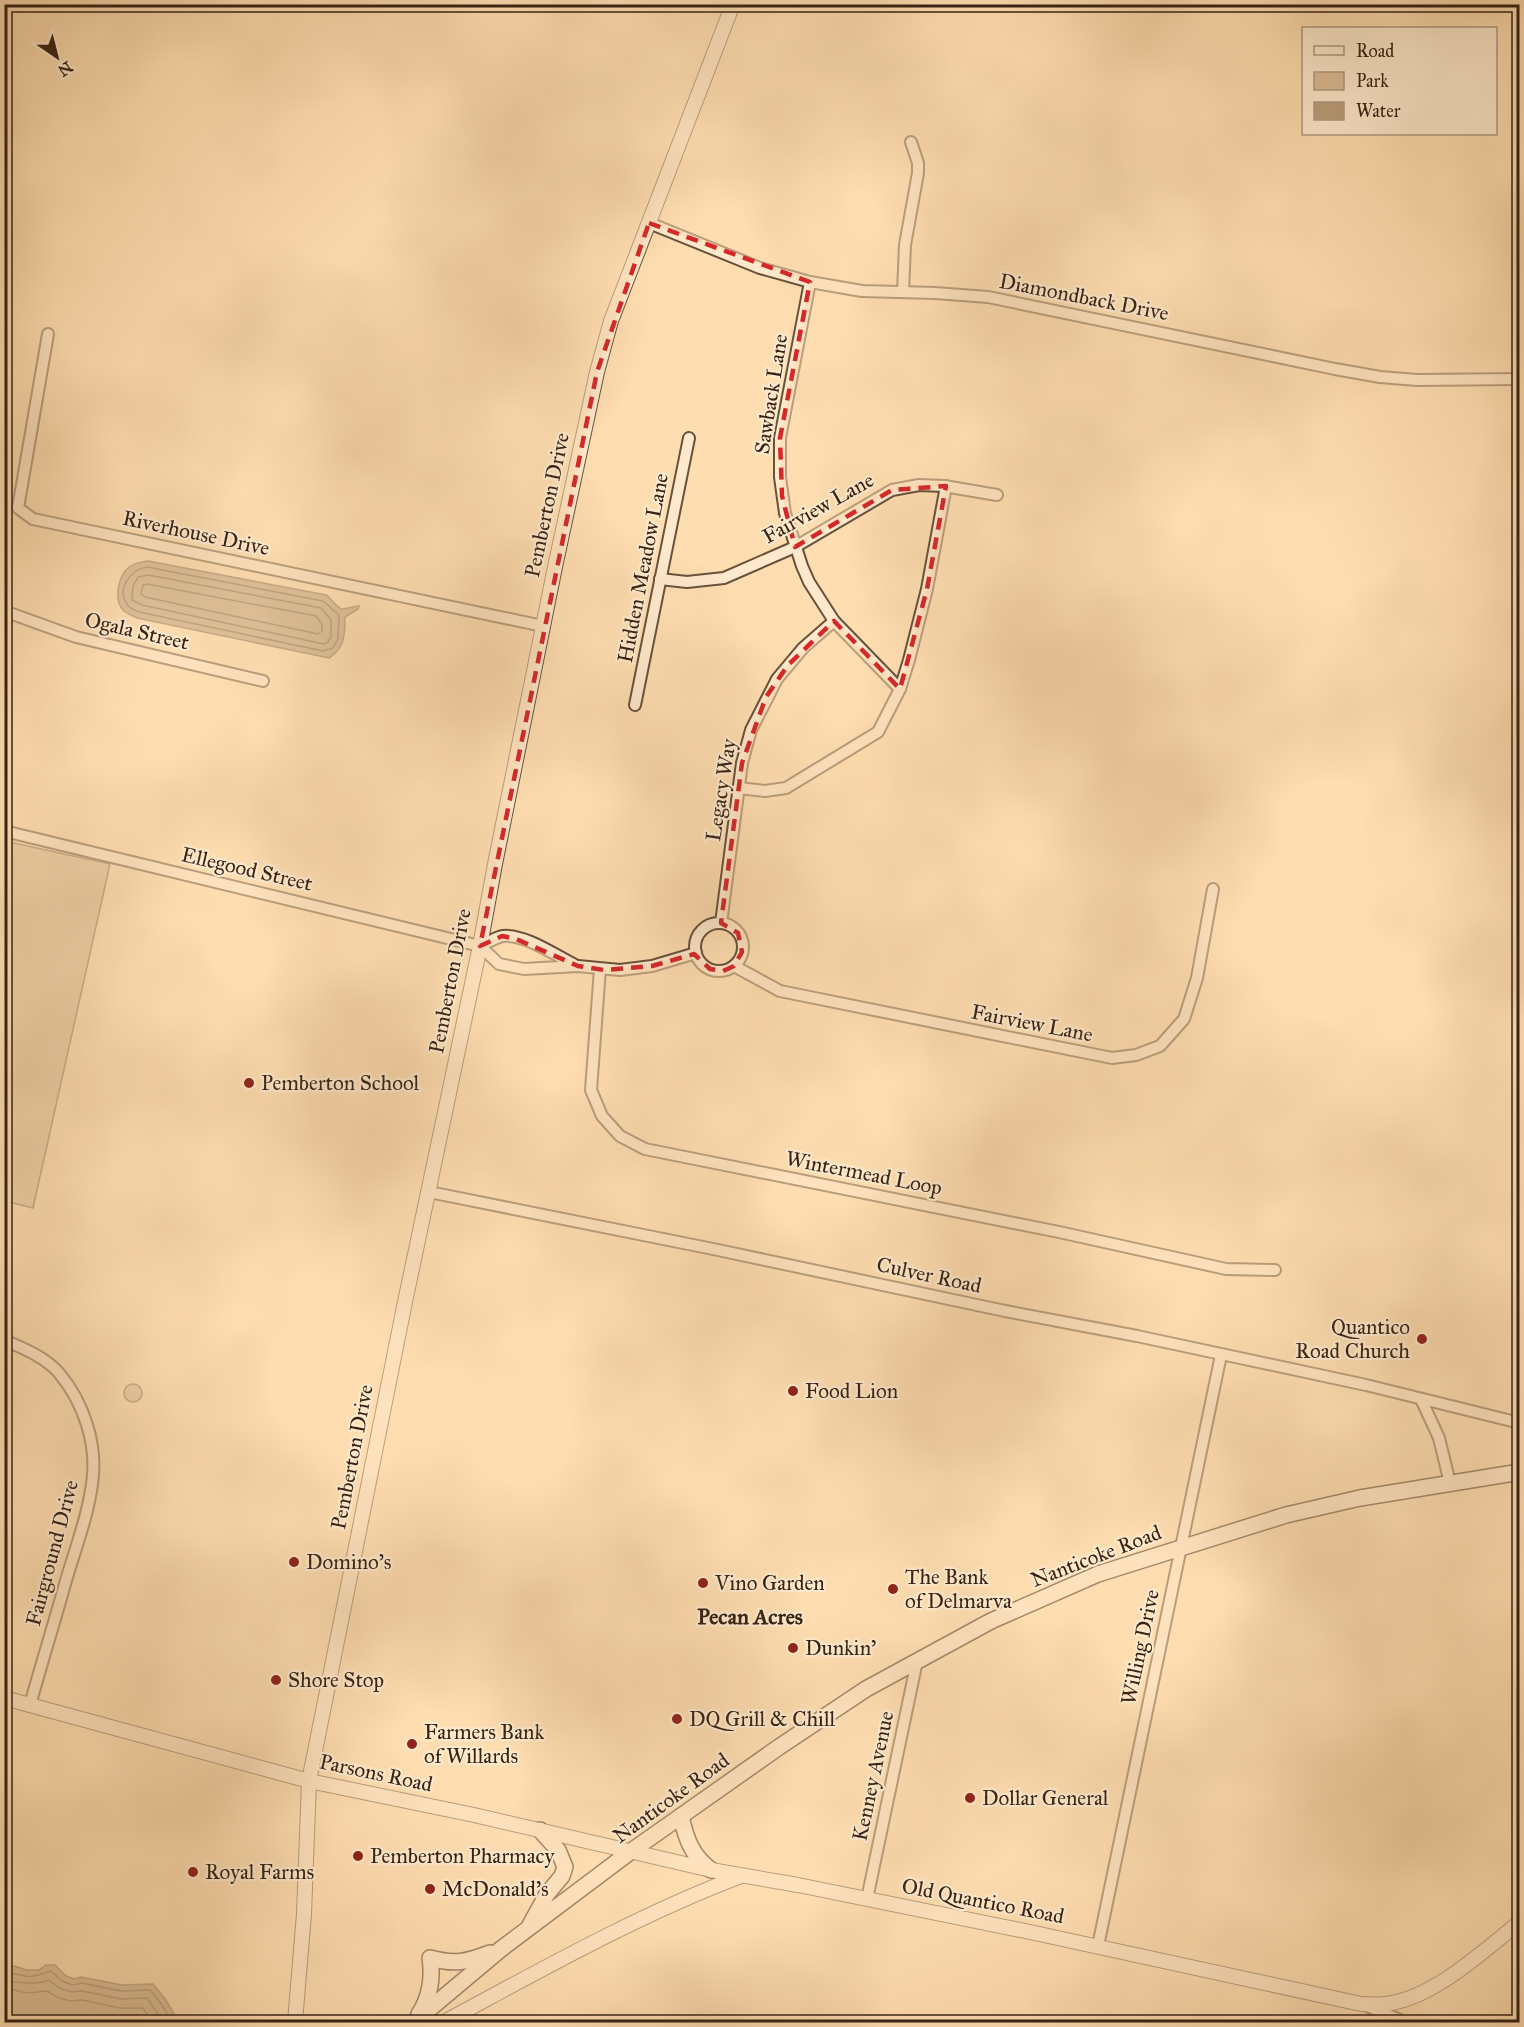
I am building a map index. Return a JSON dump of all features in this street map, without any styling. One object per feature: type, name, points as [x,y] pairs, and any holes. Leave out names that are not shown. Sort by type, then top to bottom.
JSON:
[{"type":"main road","name":"Nanticoke Road","points":[[414,2022],[501,1949],[681,1816],[866,1689],[990,1621],[1098,1574],[1182,1546],[1295,1513],[1360,1498],[1520,1472]]},
{"type":"main road","points":[[681,1816],[691,1850],[700,1862],[711,1870]]},
{"type":"main road","points":[[527,1929],[546,1894],[562,1876],[565,1867],[558,1850],[540,1830]]},
{"type":"main road","points":[[414,2022],[424,2007],[429,1989],[432,1973],[430,1959],[448,1964],[466,1962],[501,1949]]},
{"type":"street","name":"Pemberton Drive","points":[[295,2022],[304,1914],[309,1781],[543,626],[598,367],[611,321],[733,4]]},
{"type":"street","points":[[903,292],[905,245],[918,173],[918,163],[911,142]]},
{"type":"street","name":"Diamondback Drive","points":[[649,223],[760,268],[810,282],[862,291],[988,297],[1380,377],[1436,380],[1520,379]]},
{"type":"street","name":"Sawback Lane","points":[[810,282],[784,408],[778,456],[785,513],[809,582],[834,621],[900,689]]},
{"type":"street","name":"Riverhouse Drive","points":[[48,334],[18,508],[25,515],[33,519],[543,626]]},
{"type":"street","name":"Hidden Meadow Lane","points":[[635,705],[688,438]]},
{"type":"street","name":"Fairview Lane","points":[[660,579],[687,582],[724,578],[795,547],[892,490],[919,485],[946,486],[997,495]]},
{"type":"street","points":[[738,788],[765,791],[786,788],[878,732],[900,689],[927,589],[946,486]]},
{"type":"street","name":"Ogala Street","points":[[4,611],[76,638],[263,681]]},
{"type":"street","name":"Legacy Way","points":[[721,923],[745,747],[766,697],[777,679],[795,656],[834,621]]},
{"type":"street","name":"Ellegood Street","points":[[4,831],[480,946]]},
{"type":"street","name":"Fairview Lane","points":[[734,966],[780,991],[1112,1058],[1136,1055],[1160,1046],[1184,1019],[1197,978],[1214,889]]},
{"type":"street","points":[[721,923],[738,933],[742,940],[742,952],[734,966],[723,971],[710,969],[703,965],[696,953],[695,945],[700,932],[713,924],[721,923]]},
{"type":"street","points":[[578,966],[536,945],[502,936],[480,946],[499,964],[516,968],[578,966],[620,970],[652,966],[696,953]]},
{"type":"street","name":"Wintermead Loop","points":[[600,969],[591,1090],[602,1116],[620,1136],[645,1149],[1047,1230],[1226,1269],[1275,1270]]},
{"type":"street","name":"Culver Road","points":[[429,1192],[1005,1311],[1137,1336],[1520,1423]]},
{"type":"street","name":"Fairground Drive","points":[[4,1340],[29,1350],[58,1372],[87,1422],[94,1457],[92,1485],[79,1539],[30,1705]]},
{"type":"street","name":"Willing Drive","points":[[1098,1946],[1221,1355]]},
{"type":"street","points":[[1421,1399],[1439,1438],[1450,1483]]},
{"type":"street","name":"Kenney Avenue","points":[[867,1899],[917,1661]]},
{"type":"street","name":"Parsons Road","points":[[4,1698],[309,1781],[742,1876]]},
{"type":"street","points":[[444,2022],[649,1916],[742,1876]]},
{"type":"street","name":"Old Quantico Road","points":[[742,1876],[1098,1946],[1361,2004],[1384,2004],[1421,1992],[1470,1961],[1520,1922]]},
{"type":"street","points":[[1361,2004],[1405,2022]]},
{"type":"highlighted area","points":[[649,223],[810,282],[780,438],[782,496],[795,547],[892,490],[946,486],[927,589],[900,689],[834,621],[788,665],[766,697],[742,763],[721,923],[738,933],[742,952],[734,966],[723,971],[710,969],[694,954],[652,966],[604,970],[578,966],[516,939],[502,936],[480,946],[597,372]]},
{"type":"green space","points":[[5,841],[110,864],[33,1208],[5,1201]]},
{"type":"green space","points":[[133,1384],[139,1387],[142,1393],[139,1399],[133,1402],[127,1399],[124,1393],[127,1387]]},
{"type":"water","points":[[148,561],[326,595],[342,609],[359,606],[345,617],[341,645],[329,658],[137,618],[121,607],[118,589],[122,576],[129,567]]},
{"type":"water","points":[[46,1965],[55,1965],[66,1976],[74,1979],[81,1977],[122,1985],[153,1984],[179,2022],[5,2022],[5,1969],[15,1966],[26,1970],[39,1970]]},
{"type":"place","name":"Pemberton School","points":[[249,1083]]},
{"type":"place","name":"Quantico Road Church","points":[[1422,1339]]},
{"type":"place","name":"Food Lion","points":[[793,1391]]},
{"type":"place","name":"Domino's","points":[[294,1562]]},
{"type":"place","name":"Vino Garden","points":[[703,1583]]},
{"type":"place","name":"The Bank of Delmarva","points":[[893,1589]]},
{"type":"place","name":"Dunkin'","points":[[793,1648]]},
{"type":"place","name":"Shore Stop","points":[[276,1680]]},
{"type":"place","name":"DQ Grill & Chill","points":[[677,1719]]},
{"type":"place","name":"Farmers Bank of Willards","points":[[412,1744]]},
{"type":"place","name":"Dollar General","points":[[970,1798]]},
{"type":"place","name":"Pemberton Pharmacy","points":[[358,1856]]},
{"type":"place","name":"Royal Farms","points":[[193,1872]]},
{"type":"place","name":"McDonald's","points":[[430,1889]]},
{"type":"district","name":"Pecan Acres","points":[[750,1616]]}]
